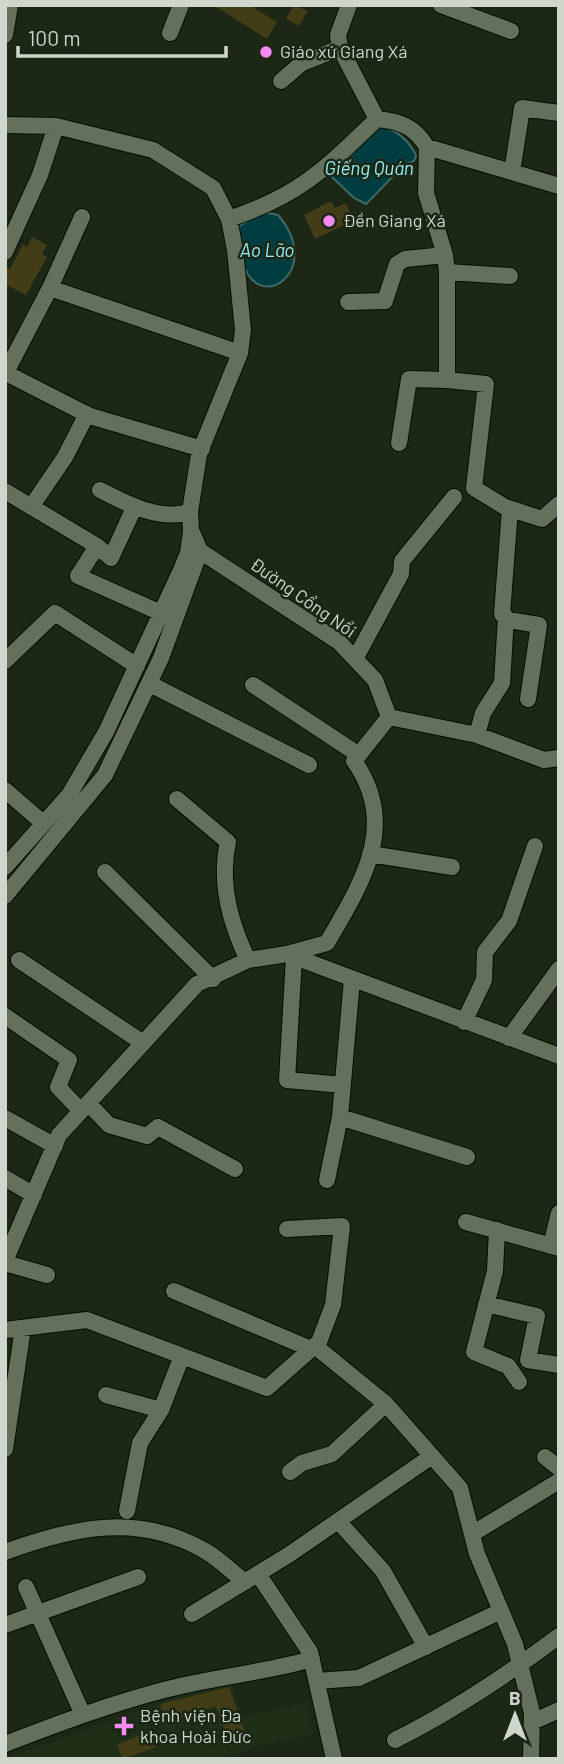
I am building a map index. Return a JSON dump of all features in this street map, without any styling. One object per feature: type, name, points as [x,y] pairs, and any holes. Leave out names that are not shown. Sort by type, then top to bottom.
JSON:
[{"type":"street","points":[[5,35],[10,5]]},
{"type":"street","points":[[170,33],[181,5]]},
{"type":"street","points":[[349,5],[338,35],[340,48],[377,119]]},
{"type":"street","points":[[442,5],[511,31]]},
{"type":"street","points":[[281,81],[302,63],[340,48]]},
{"type":"street","points":[[512,172],[522,108],[559,113]]},
{"type":"street","points":[[377,119],[402,124],[419,133],[427,147],[426,193],[445,255],[447,272],[447,380]]},
{"type":"street","points":[[229,219],[268,206],[316,178],[377,119]]},
{"type":"street","points":[[5,125],[56,126],[153,150],[213,188],[229,219],[243,330],[240,353],[202,449],[190,512],[188,553],[150,684],[105,775],[5,896]]},
{"type":"street","points":[[5,252],[40,175],[56,126]]},
{"type":"street","points":[[427,147],[559,186]]},
{"type":"street","points":[[82,217],[50,288],[5,373],[87,414],[202,449]]},
{"type":"street","points":[[348,302],[385,301],[397,264],[405,259],[445,255]]},
{"type":"street","points":[[447,272],[510,276]]},
{"type":"street","points":[[50,288],[240,353]]},
{"type":"street","points":[[399,443],[409,380],[486,384],[474,488],[510,509],[542,519],[559,504]]},
{"type":"street","points":[[30,507],[65,457],[87,414]]},
{"type":"street","points":[[100,490],[134,508],[178,515],[190,512]]},
{"type":"street","points":[[5,491],[97,546],[111,558],[134,508]]},
{"type":"street","points":[[355,659],[401,574],[402,561],[454,497]]},
{"type":"street","points":[[510,509],[502,614],[539,625],[528,699]]},
{"type":"street","points":[[5,867],[69,795],[106,732],[137,666],[168,616],[200,551],[191,530]]},
{"type":"street","points":[[97,546],[78,576],[168,616]]},
{"type":"street","name":"Đường Cổng Nổi","points":[[200,551],[339,642],[375,680],[389,717]]},
{"type":"street","points":[[5,662],[54,608],[137,666]]},
{"type":"street","points":[[477,735],[484,713],[502,683],[506,617]]},
{"type":"street","points":[[150,684],[309,765]]},
{"type":"street","points":[[253,685],[359,755]]},
{"type":"street","points":[[47,1275],[6,1258],[59,1135],[197,984],[213,979],[248,960],[291,956],[327,943],[365,878],[377,827],[367,779],[354,761],[389,717],[477,735],[544,760],[559,758]]},
{"type":"street","points":[[5,790],[43,823]]},
{"type":"street","points":[[177,799],[228,842],[223,861],[225,888],[235,933],[248,960]]},
{"type":"street","points":[[464,1022],[484,980],[485,952],[509,921],[535,846]]},
{"type":"street","points":[[370,854],[452,867]]},
{"type":"street","points":[[105,872],[213,979]]},
{"type":"street","points":[[291,956],[559,1056]]},
{"type":"street","points":[[291,956],[287,1080],[343,1085]]},
{"type":"street","points":[[19,960],[143,1043]]},
{"type":"street","points":[[509,1038],[559,969]]},
{"type":"street","points":[[327,1180],[340,1117],[352,979]]},
{"type":"street","points":[[5,1016],[69,1059],[58,1087],[109,1125],[147,1136],[158,1127],[234,1169]]},
{"type":"street","points":[[340,1117],[467,1157]]},
{"type":"street","points":[[5,1118],[55,1146]]},
{"type":"street","points":[[5,1178],[34,1195]]},
{"type":"street","points":[[466,1222],[555,1247],[559,1213]]},
{"type":"street","points":[[5,1330],[87,1320],[267,1388],[313,1348],[333,1305],[342,1226],[287,1229]]},
{"type":"street","points":[[497,1230],[495,1271],[474,1352],[508,1366],[519,1382]]},
{"type":"street","points":[[174,1291],[313,1348],[386,1404],[460,1488],[472,1534],[520,1665],[532,1722],[531,1759]]},
{"type":"street","points":[[486,1304],[537,1316],[528,1360],[559,1365]]},
{"type":"street","points":[[5,1449],[23,1328]]},
{"type":"street","points":[[127,1511],[140,1443],[161,1410],[182,1356]]},
{"type":"street","points":[[106,1395],[161,1410]]},
{"type":"street","points":[[290,1472],[302,1463],[332,1454],[386,1404]]},
{"type":"street","points":[[192,1614],[338,1521],[432,1456]]},
{"type":"street","points":[[545,1457],[559,1468]]},
{"type":"street","points":[[472,1534],[559,1481]]},
{"type":"street","points":[[338,1521],[383,1572],[426,1647]]},
{"type":"street","points":[[7,1550],[70,1533],[120,1525],[160,1534],[206,1552],[251,1578],[312,1659],[334,1759]]},
{"type":"street","points":[[5,1625],[138,1577]]},
{"type":"street","points":[[26,1587],[83,1715]]},
{"type":"street","points":[[317,1681],[359,1678],[502,1611]]},
{"type":"street","points":[[395,1740],[428,1724],[520,1665],[559,1636]]},
{"type":"street","points":[[5,1744],[83,1715],[165,1690],[271,1670],[312,1659]]},
{"type":"street","points":[[532,1722],[559,1710]]},
{"type":"shaded area","points":[[229,1678],[243,1717],[307,1702],[312,1735],[247,1748],[230,1755],[231,1759],[5,1759]]},
{"type":"water","name":"Giếng Quán","points":[[380,125],[401,136],[416,155],[414,161],[405,164],[366,204],[354,198],[331,176]]},
{"type":"water","name":"Ao Lão","points":[[263,212],[278,215],[291,235],[295,253],[292,268],[284,280],[273,286],[262,286],[251,278],[239,247],[237,230]]},
{"type":"building","points":[[213,5],[249,5],[277,22],[267,39]]},
{"type":"building","points":[[294,5],[308,11],[299,26],[286,18]]},
{"type":"building","points":[[331,201],[335,208],[346,203],[351,215],[341,219],[344,225],[315,239],[304,215]]},
{"type":"building","points":[[32,237],[47,245],[42,254],[47,257],[26,295],[5,284],[5,267],[10,269],[23,244],[27,247]]},
{"type":"building","points":[[229,1687],[248,1740],[230,1746],[216,1706],[167,1723],[160,1704]]},
{"type":"building","points":[[150,1731],[156,1747],[123,1759],[117,1745]]},
{"type":"place","name":"Giáo xứ Giang Xá","points":[[266,52]]},
{"type":"place","name":"Đền Giang Xá","points":[[329,221]]},
{"type":"place","name":"Bệnh viện Đa khoa Hoài Đức","points":[[124,1726]]}]
